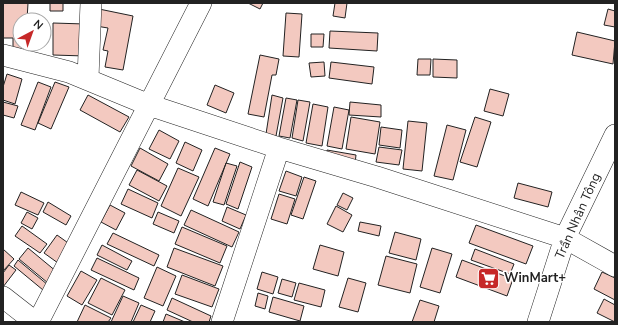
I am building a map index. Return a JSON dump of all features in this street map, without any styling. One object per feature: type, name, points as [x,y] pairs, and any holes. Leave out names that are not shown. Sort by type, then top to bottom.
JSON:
[{"type":"street","points":[[88,78],[91,3]]},
{"type":"street","points":[[3,297],[36,322],[201,3]]},
{"type":"street","points":[[3,55],[88,78],[149,105],[279,148],[377,177],[565,238],[615,266]]},
{"type":"street","name":"Trần Nhân Tông","points":[[538,322],[565,238],[615,135]]},
{"type":"street","points":[[222,322],[279,148]]},
{"type":"building","points":[[3,3],[28,3],[27,12],[12,12],[12,38],[3,38]]},
{"type":"building","points":[[50,3],[63,3],[63,11],[50,11]]},
{"type":"building","points":[[248,3],[263,3],[260,9]]},
{"type":"building","points":[[335,3],[347,3],[345,18],[333,16]]},
{"type":"building","points":[[99,9],[133,16],[123,70],[105,67],[108,51],[103,50],[108,28],[96,26]]},
{"type":"building","points":[[608,9],[615,11],[615,27],[604,25]]},
{"type":"building","points":[[286,13],[302,14],[299,57],[283,56]]},
{"type":"building","points":[[53,23],[85,24],[85,56],[53,55]]},
{"type":"building","points":[[330,31],[378,33],[377,51],[329,48]]},
{"type":"building","points":[[577,32],[615,41],[613,64],[572,55]]},
{"type":"building","points":[[311,34],[324,34],[323,47],[311,47]]},
{"type":"building","points":[[260,55],[279,59],[276,75],[272,75],[264,117],[248,114]]},
{"type":"building","points":[[418,59],[431,59],[430,75],[417,75]]},
{"type":"building","points":[[433,59],[457,60],[457,78],[433,77]]},
{"type":"building","points":[[324,62],[325,76],[311,77],[309,63]]},
{"type":"building","points":[[331,62],[374,67],[372,84],[329,78]]},
{"type":"building","points":[[7,74],[22,79],[15,104],[3,100],[3,87]]},
{"type":"building","points":[[38,82],[51,87],[35,130],[21,125]]},
{"type":"building","points":[[55,82],[69,87],[51,129],[38,123]]},
{"type":"building","points":[[215,85],[234,93],[226,113],[207,105]]},
{"type":"building","points":[[490,89],[509,94],[503,116],[484,111]]},
{"type":"building","points":[[88,95],[129,117],[120,132],[80,110]]},
{"type":"building","points":[[272,95],[283,98],[276,136],[266,134]]},
{"type":"building","points":[[286,98],[297,100],[290,138],[279,136]]},
{"type":"building","points":[[298,100],[310,102],[303,141],[292,138]]},
{"type":"building","points":[[3,102],[18,106],[14,118],[3,115]]},
{"type":"building","points":[[350,102],[381,105],[381,117],[349,115]]},
{"type":"building","points":[[313,104],[328,107],[322,146],[306,143]]},
{"type":"building","points":[[334,107],[349,110],[342,149],[327,146]]},
{"type":"building","points":[[351,117],[380,122],[375,154],[346,149]]},
{"type":"building","points":[[475,117],[491,122],[477,167],[460,162]]},
{"type":"building","points":[[408,121],[427,123],[422,171],[403,169]]},
{"type":"building","points":[[447,125],[466,130],[453,180],[434,176]]},
{"type":"building","points":[[381,127],[402,130],[400,148],[379,145]]},
{"type":"building","points":[[159,130],[179,141],[170,159],[149,149]]},
{"type":"building","points":[[185,142],[202,150],[193,171],[176,163]]},
{"type":"building","points":[[379,147],[402,150],[399,165],[376,162]]},
{"type":"building","points":[[140,148],[168,164],[159,181],[131,166]]},
{"type":"building","points":[[215,148],[230,154],[208,206],[193,199]]},
{"type":"building","points":[[327,150],[356,155],[354,172],[326,160]]},
{"type":"building","points":[[240,162],[252,167],[238,209],[226,204]]},
{"type":"building","points":[[226,163],[237,166],[224,205],[213,202]]},
{"type":"building","points":[[178,168],[199,177],[181,216],[161,206]]},
{"type":"building","points":[[137,170],[167,186],[159,201],[129,185]]},
{"type":"building","points":[[286,171],[302,177],[296,196],[279,191]]},
{"type":"building","points":[[304,177],[316,181],[303,219],[291,215]]},
{"type":"building","points":[[518,183],[552,192],[548,207],[514,198]]},
{"type":"building","points":[[128,189],[158,203],[152,218],[121,204]]},
{"type":"building","points":[[21,192],[44,203],[38,215],[15,205]]},
{"type":"building","points":[[343,193],[353,198],[347,210],[337,205]]},
{"type":"building","points":[[279,194],[295,199],[287,224],[271,219]]},
{"type":"building","points":[[48,202],[71,216],[66,225],[43,212]]},
{"type":"building","points":[[110,205],[125,213],[116,230],[101,222]]},
{"type":"building","points":[[336,206],[352,215],[343,232],[327,224]]},
{"type":"building","points":[[227,207],[246,215],[240,229],[222,221]]},
{"type":"building","points":[[191,210],[239,232],[232,247],[184,225]]},
{"type":"building","points":[[27,212],[38,218],[32,229],[21,223]]},
{"type":"building","points":[[158,212],[179,221],[174,233],[153,224]]},
{"type":"building","points":[[360,222],[381,226],[379,236],[358,231]]},
{"type":"building","points":[[476,225],[533,246],[526,264],[469,243]]},
{"type":"building","points":[[22,226],[47,244],[40,253],[15,236]]},
{"type":"building","points":[[182,227],[227,246],[220,263],[175,244]]},
{"type":"building","points":[[395,232],[421,239],[416,260],[389,253]]},
{"type":"building","points":[[113,233],[159,255],[154,266],[107,244]]},
{"type":"building","points":[[57,235],[71,245],[58,263],[44,253]]},
{"type":"building","points":[[102,245],[132,261],[127,270],[97,255]]},
{"type":"building","points":[[320,245],[344,252],[338,276],[313,269]]},
{"type":"building","points":[[28,248],[57,272],[48,283],[19,259]]},
{"type":"building","points":[[174,248],[223,266],[215,286],[167,267]]},
{"type":"building","points":[[432,248],[452,254],[440,293],[420,287]]},
{"type":"building","points":[[3,249],[14,259],[3,271]]},
{"type":"building","points":[[475,249],[514,264],[510,274],[471,260]]},
{"type":"building","points":[[386,256],[417,264],[410,293],[378,285]]},
{"type":"building","points":[[97,258],[139,278],[134,290],[91,270]]},
{"type":"building","points":[[18,260],[48,285],[43,290],[14,266]]},
{"type":"building","points":[[462,260],[513,279],[507,296],[456,277]]},
{"type":"building","points":[[9,265],[16,270],[3,287],[3,273]]},
{"type":"building","points":[[157,267],[176,276],[163,306],[144,298]]},
{"type":"building","points":[[81,271],[97,280],[82,305],[67,296]]},
{"type":"building","points":[[262,272],[278,277],[273,294],[257,289]]},
{"type":"building","points":[[602,272],[615,278],[615,300],[594,289]]},
{"type":"building","points":[[182,275],[219,289],[212,307],[175,294]]},
{"type":"building","points":[[101,278],[125,290],[112,315],[88,303]]},
{"type":"building","points":[[348,278],[366,283],[358,312],[339,307]]},
{"type":"building","points":[[282,279],[296,283],[292,297],[278,293]]},
{"type":"building","points":[[299,283],[325,290],[321,307],[294,300]]},
{"type":"building","points":[[258,293],[268,296],[265,309],[255,306]]},
{"type":"building","points":[[123,296],[139,303],[131,322],[111,322]]},
{"type":"building","points":[[273,297],[304,306],[300,321],[269,312]]},
{"type":"building","points":[[172,298],[211,316],[209,322],[193,322],[167,310]]},
{"type":"building","points":[[604,299],[615,305],[615,322],[597,313]]},
{"type":"building","points":[[420,300],[439,306],[434,322],[412,322]]},
{"type":"building","points":[[85,305],[111,318],[108,322],[77,322]]},
{"type":"building","points":[[141,305],[155,311],[150,322],[133,322]]},
{"type":"building","points":[[166,314],[185,322],[163,322]]},
{"type":"place","name":"WinMart+","points":[[488,278]]}]
